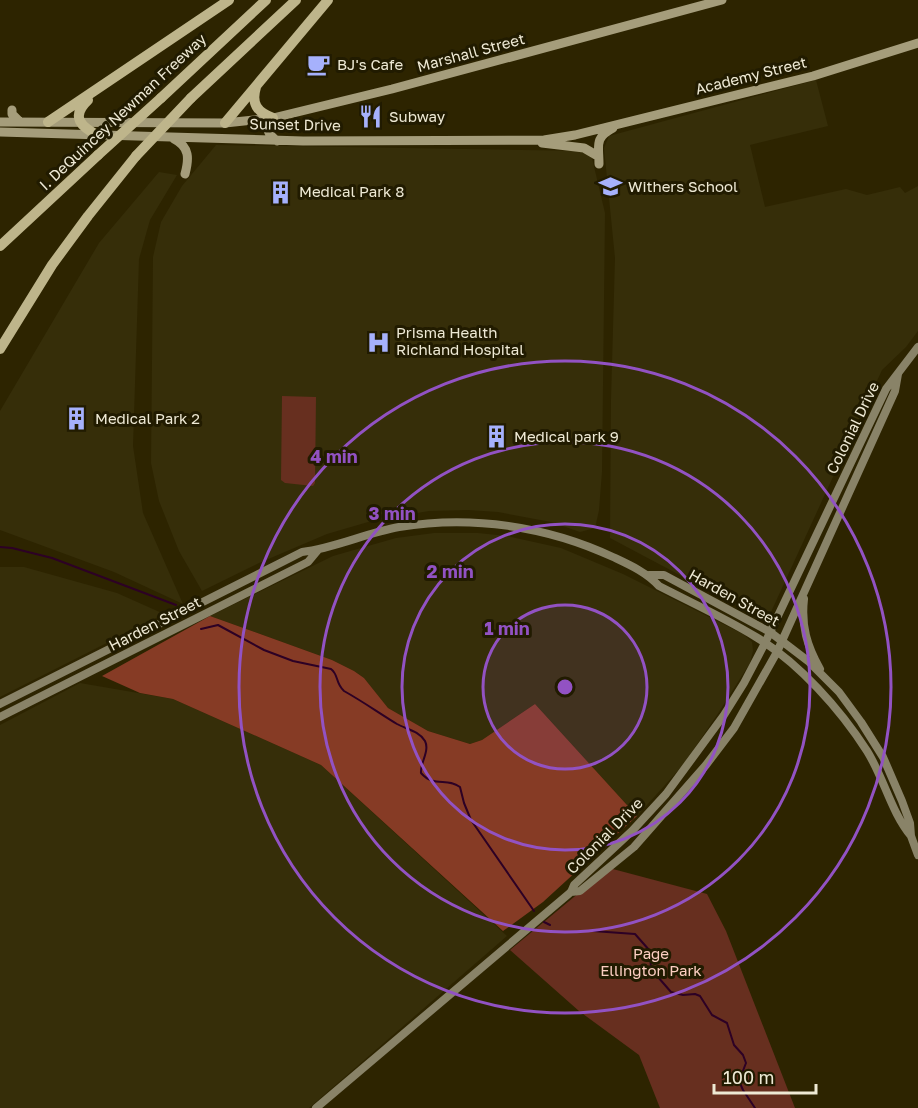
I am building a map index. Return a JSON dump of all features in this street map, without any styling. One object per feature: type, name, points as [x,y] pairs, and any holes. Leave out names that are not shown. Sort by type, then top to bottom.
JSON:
[{"type":"highway","points":[[48,122],[230,0]]},
{"type":"highway","name":"I. DeQuincey Newman Freeway","points":[[0,246],[266,0]]},
{"type":"highway","points":[[0,349],[52,265],[136,156],[190,98],[296,0]]},
{"type":"highway","points":[[225,123],[328,0]]},
{"type":"highway","points":[[99,136],[88,131],[80,122],[79,114],[83,105],[126,70]]},
{"type":"highway","points":[[257,85],[254,96],[255,107],[273,118]]},
{"type":"main road","name":"Marshall Street","points":[[225,123],[273,118],[412,84],[722,0]]},
{"type":"main road","name":"Academy Street","points":[[589,131],[813,76],[918,43]]},
{"type":"main road","points":[[12,110],[12,114],[20,122]]},
{"type":"main road","points":[[273,118],[267,128],[277,141]]},
{"type":"main road","points":[[0,122],[225,123]]},
{"type":"main road","points":[[213,139],[225,123]]},
{"type":"main road","points":[[531,141],[584,148],[597,159],[600,136],[623,123]]},
{"type":"main road","name":"Sunset Drive","points":[[0,132],[277,141],[531,141],[560,138],[589,131]]},
{"type":"main road","points":[[172,138],[183,144],[188,153],[185,174]]},
{"type":"main road","points":[[898,374],[918,347]]},
{"type":"main road","name":"Colonial Drive","points":[[571,892],[580,891],[634,847],[701,771],[734,728],[777,652],[896,391],[898,374]]},
{"type":"main road","name":"Colonial Drive","points":[[316,1108],[571,892],[574,885],[632,831],[690,763],[724,715],[765,643],[882,397],[898,374]]},
{"type":"main road","name":"Harden Street","points":[[0,704],[302,552],[318,550],[371,533],[417,524],[451,522],[498,524],[546,533],[583,544],[649,575],[659,586],[731,623],[777,652],[824,696],[856,736],[885,785],[902,825],[911,836]]},
{"type":"main road","name":"Harden Street","points":[[0,717],[308,562],[318,550]]},
{"type":"main road","name":"Harden Street","points":[[649,575],[664,575],[770,632],[825,677],[852,708],[877,744],[902,801],[918,855]]},
{"type":"main road","points":[[804,592],[805,637],[810,652],[825,677]]},
{"type":"shaded area","points":[[816,80],[828,126],[750,145],[765,207],[846,189],[867,195],[900,187],[905,193],[918,186],[918,331],[906,347],[882,370],[771,612],[766,616],[757,616],[610,538],[615,258],[604,148],[609,136]]},
{"type":"shaded area","name":"Prisma Health Richland Hospital","points":[[216,145],[584,151],[592,158],[605,213],[602,472],[595,528],[580,532],[551,522],[498,512],[429,511],[375,520],[327,534],[259,563],[202,591],[179,551],[159,501],[151,463],[153,257],[161,222],[182,186]]},
{"type":"shaded area","points":[[159,172],[177,175],[150,220],[139,259],[133,446],[143,513],[183,604],[114,572],[0,530],[0,411],[99,243]]},
{"type":"shaded area","points":[[434,533],[478,533],[507,536],[561,548],[623,574],[743,634],[752,642],[753,651],[750,663],[717,715],[683,765],[637,816],[535,704],[482,740],[470,744],[428,731],[388,708],[364,678],[332,660],[210,616],[333,556],[396,538]]},
{"type":"shaded area","points":[[0,567],[24,567],[117,593],[164,614],[0,697]]},
{"type":"shaded area","points":[[210,616],[332,660],[364,678],[388,708],[428,731],[470,744],[482,740],[535,704],[637,816],[543,902],[503,931],[321,765],[173,699],[140,693],[102,676]]},
{"type":"shaded area","points":[[80,683],[173,699],[321,765],[507,936],[309,1108],[0,1108],[0,725]]},
{"type":"green space","points":[[282,396],[316,397],[315,483],[313,486],[285,483],[281,480]]},
{"type":"green space","name":"Page Ellington Park","points":[[609,868],[707,894],[726,931],[795,1108],[660,1108],[639,1055],[579,1011],[510,950]]},
{"type":"waterway","points":[[0,547],[52,558],[176,605]]},
{"type":"waterway","points":[[201,629],[218,625],[264,650],[293,661],[331,669],[344,691],[419,735],[426,745],[421,773],[431,780],[460,787],[471,820],[534,911]]},
{"type":"waterway","points":[[544,922],[550,925]]},
{"type":"waterway","points":[[593,931],[635,934],[650,951],[651,969],[671,992],[700,996],[712,1015],[727,1023],[734,1045],[743,1055],[746,1063],[739,1081],[755,1108]]},
{"type":"place","name":"BJ's Cafe","points":[[319,65]]},
{"type":"place","name":"Subway","points":[[371,117]]},
{"type":"place","name":"Withers School","points":[[610,187]]},
{"type":"place","name":"Medical Park 8","points":[[281,192]]},
{"type":"place","name":"Prisma Health Richland Hospital","points":[[378,342]]},
{"type":"place","name":"Medical Park 2","points":[[77,419]]},
{"type":"place","name":"Medical park 9","points":[[496,437]]}]
